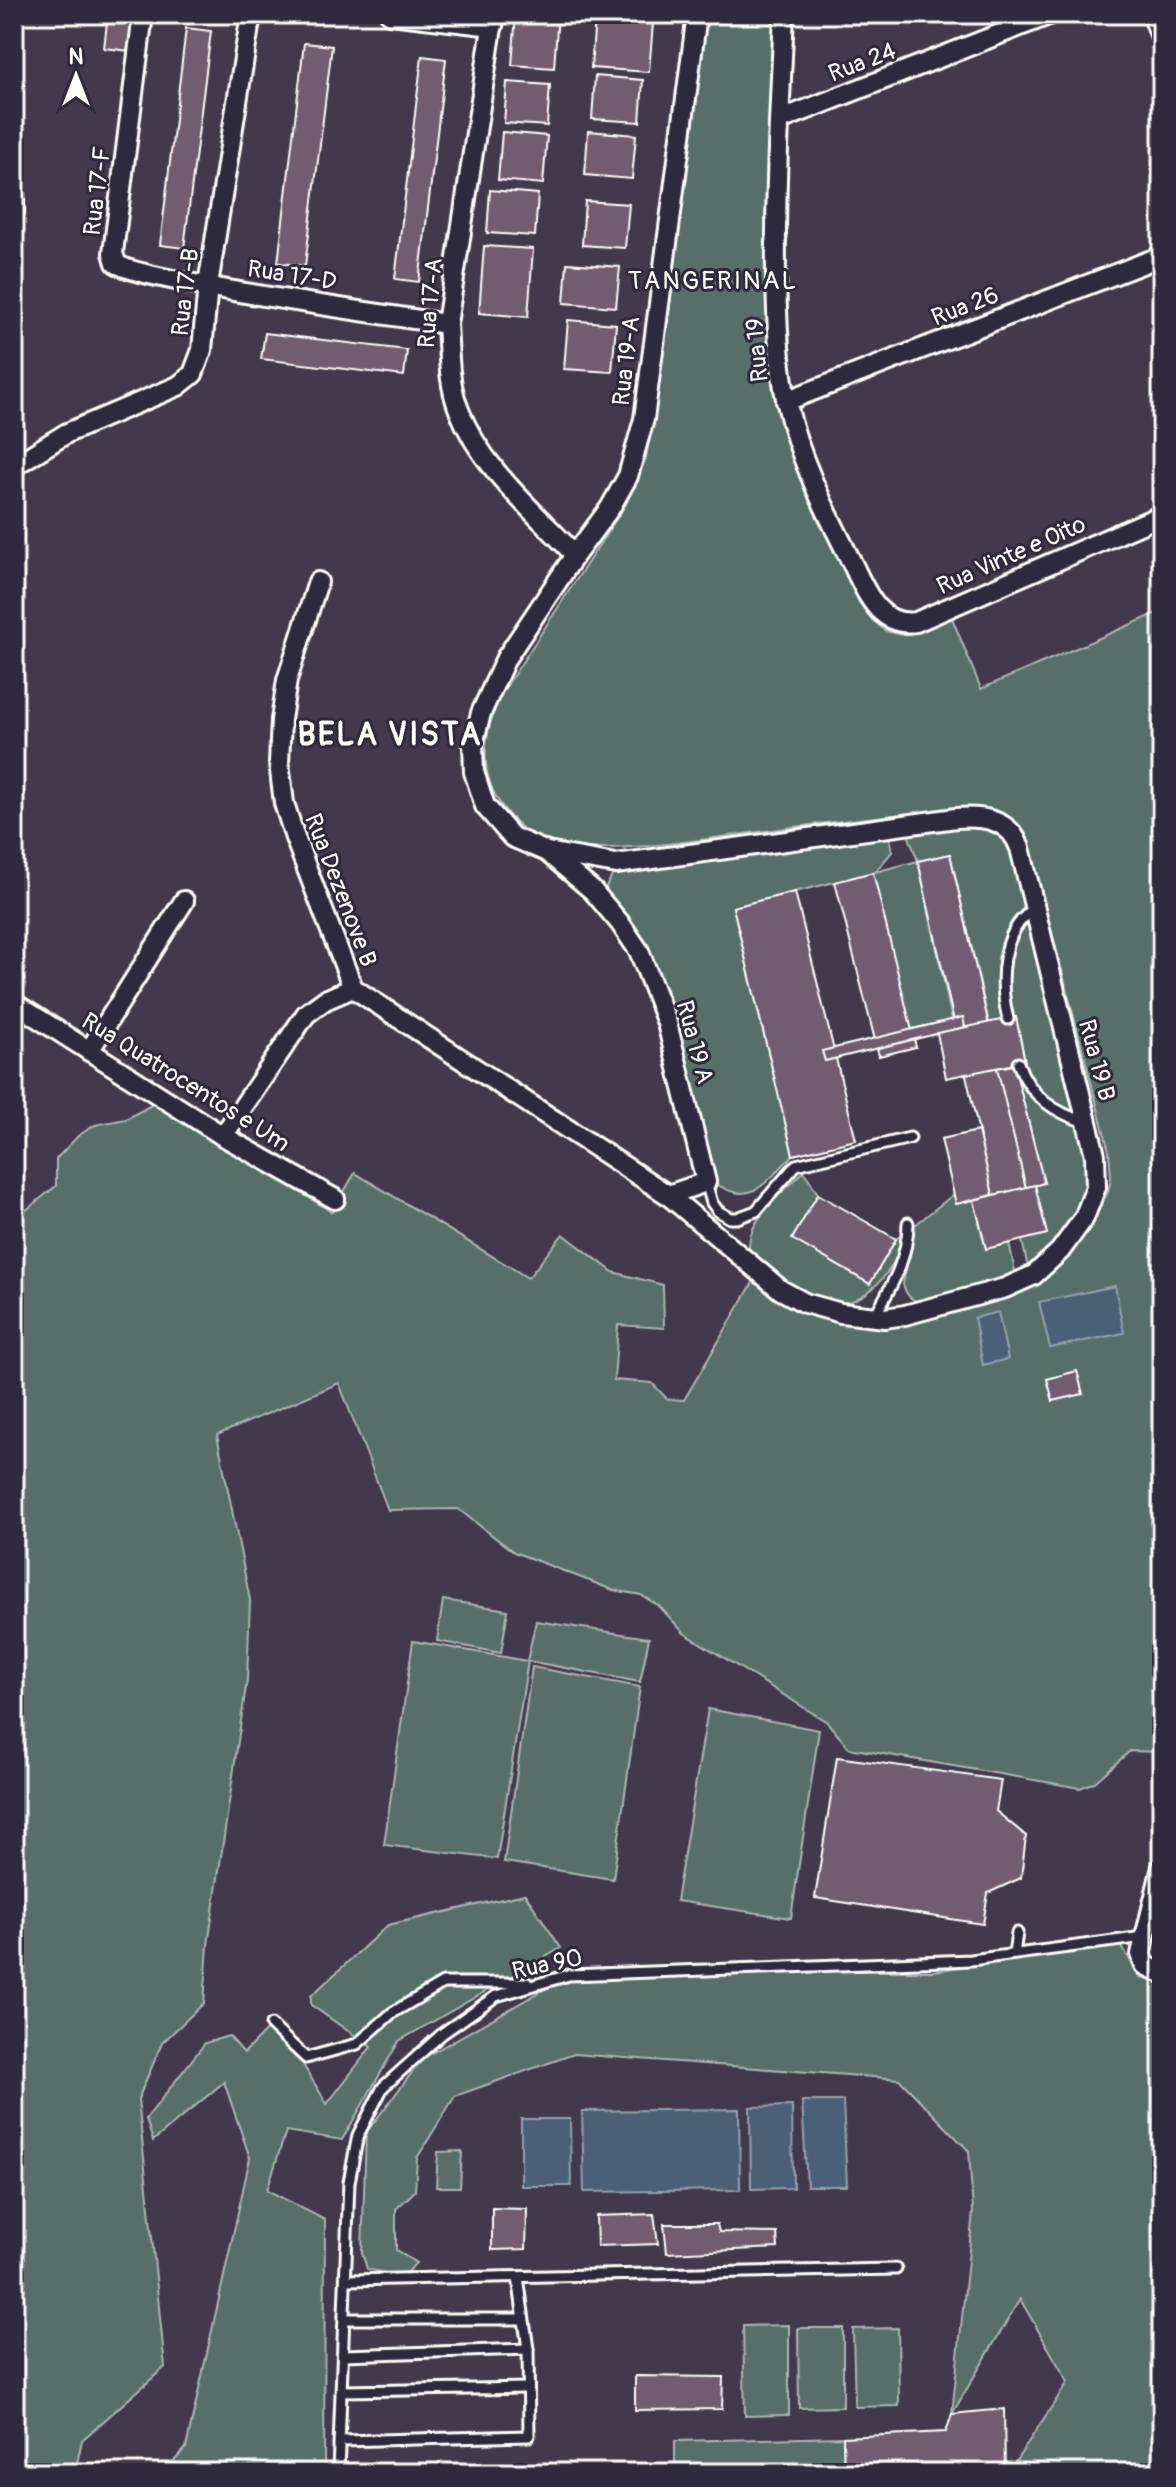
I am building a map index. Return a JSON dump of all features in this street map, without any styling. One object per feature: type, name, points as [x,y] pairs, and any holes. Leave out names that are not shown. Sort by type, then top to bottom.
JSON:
[{"type":"street","name":"Rua 17-F","points":[[130,271],[116,263],[113,253],[143,14]]},
{"type":"street","name":"Rua 17-B","points":[[14,466],[67,433],[147,401],[178,386],[193,374],[202,350],[208,285],[251,14]]},
{"type":"street","points":[[390,14],[493,20]]},
{"type":"street","name":"Rua 19-A","points":[[547,852],[512,837],[485,806],[474,772],[473,744],[481,713],[506,658],[610,508],[628,476],[644,419],[697,14]]},
{"type":"street","name":"Rua 19","points":[[784,14],[775,225],[777,314],[786,401],[800,449],[825,509],[869,597],[880,612]]},
{"type":"street","name":"Rua 24","points":[[780,120],[1051,14]]},
{"type":"street","points":[[1152,14],[1162,39]]},
{"type":"street","name":"Rua 17-A","points":[[493,20],[447,324],[450,374],[458,409],[482,455],[575,555]]},
{"type":"street","points":[[14,145],[14,212]]},
{"type":"street","name":"Rua 26","points":[[786,401],[1162,256]]},
{"type":"street","name":"Rua 17-D","points":[[130,271],[447,324]]},
{"type":"street","name":"Rua Vinte e Oito","points":[[880,612],[906,624],[929,617],[1162,515]]},
{"type":"street","name":"Rua Dezenove B","points":[[318,582],[287,680],[279,763],[284,803],[295,838],[353,988],[668,1195]]},
{"type":"street","name":"Rua 19 B","points":[[547,852],[616,864],[892,825],[981,817],[1008,828],[1017,840],[1088,1123],[1096,1169],[1094,1197],[1077,1230],[1048,1264],[1026,1279],[999,1290],[905,1315],[874,1317],[841,1313],[791,1296],[668,1195]]},
{"type":"street","name":"Rua 19 A","points":[[547,852],[593,891],[630,937],[647,969],[667,1023],[706,1182]]},
{"type":"street","points":[[593,891],[616,864]]},
{"type":"street","points":[[89,1051],[184,901]]},
{"type":"street","points":[[223,1136],[306,1014],[325,1000],[353,988]]},
{"type":"street","name":"Rua Quatrocentos e Um","points":[[14,1003],[223,1136],[335,1199]]},
{"type":"street","points":[[668,1195],[706,1182]]},
{"type":"street","points":[[1162,1867],[1141,1954],[1145,1965],[1162,1973]]},
{"type":"lane","points":[[1008,1019],[1004,990],[1007,947],[1016,925],[1035,908]]},
{"type":"lane","points":[[1018,1063],[1026,1082],[1040,1100],[1061,1113],[1088,1123]]},
{"type":"lane","points":[[706,1182],[712,1203],[718,1211],[730,1218],[737,1218],[756,1211],[796,1165],[910,1138]]},
{"type":"lane","points":[[874,1317],[903,1261],[908,1223]]},
{"type":"lane","points":[[1014,1954],[1017,1933]]},
{"type":"lane","name":"Rua 90","points":[[338,2473],[349,2182],[358,2135],[383,2087],[443,2033],[496,1996],[569,1975],[971,1960],[1144,1937]]},
{"type":"lane","points":[[271,2025],[306,2058],[357,2044],[392,2013],[443,1983],[538,1984]]},
{"type":"lane","points":[[346,2280],[896,2269]]},
{"type":"lane","points":[[340,2441],[529,2436],[528,2349],[518,2277]]},
{"type":"lane","points":[[345,2319],[522,2319]]},
{"type":"lane","points":[[343,2355],[528,2349]]},
{"type":"lane","points":[[342,2391],[528,2388]]},
{"type":"green space","points":[[706,14],[776,14],[767,207],[798,465],[859,602],[872,620],[886,631],[902,635],[922,631],[952,618],[981,689],[1162,611],[1162,1752],[1130,1751],[1095,1782],[1080,1788],[849,1748],[827,1722],[684,1633],[659,1606],[641,1595],[613,1590],[514,1552],[458,1509],[388,1510],[339,1383],[217,1435],[250,1600],[247,1680],[208,1945],[204,2003],[162,2043],[138,2099],[165,2367],[82,2440],[75,2473],[14,2473],[14,1220],[56,1186],[56,1159],[78,1136],[95,1125],[126,1119],[157,1102],[332,1212],[355,1173],[528,1278],[563,1234],[613,1272],[663,1285],[664,1328],[618,1325],[614,1380],[652,1383],[667,1399],[684,1400],[758,1274],[768,1284],[884,1321],[1062,1261],[1091,1226],[1108,1192],[1111,1178],[1109,1151],[1032,856],[1024,835],[1011,819],[994,810],[971,807],[664,844],[572,848],[547,842],[521,827],[505,810],[490,783],[487,740],[500,696],[626,504],[646,458],[664,353]]},
{"type":"green space","points":[[960,820],[1009,835],[1092,1156],[1081,1218],[1029,1273],[1022,1240],[1035,1185],[1044,1183],[1014,1065],[1025,1061],[1016,1018],[989,1023],[950,854],[918,861],[905,826]]},
{"type":"green space","points":[[888,828],[892,852],[875,872],[918,861],[952,1020],[911,1029],[872,873],[733,907],[793,1155],[756,1190],[746,1193],[723,1188],[709,1179],[684,1080],[607,897],[606,887],[614,872]]},
{"type":"green space","points":[[804,1171],[818,1194],[793,1239],[869,1284],[896,1239],[904,1233],[900,1249],[884,1277],[859,1298],[828,1305],[806,1300],[752,1255],[749,1245],[755,1224]]},
{"type":"green space","points":[[954,1194],[956,1204],[974,1200],[986,1248],[1009,1243],[1017,1280],[919,1302],[907,1294],[903,1284],[915,1225]]},
{"type":"green space","points":[[443,1600],[508,1610],[501,1653],[437,1641]]},
{"type":"green space","points":[[536,1621],[649,1638],[640,1682],[528,1661],[497,1859],[384,1845],[413,1641],[527,1661]]},
{"type":"green space","points":[[532,1667],[640,1687],[613,1879],[504,1862]]},
{"type":"green space","points":[[708,1709],[819,1730],[791,1918],[676,1901]]},
{"type":"green space","points":[[525,1894],[561,1948],[399,2041],[342,2140],[286,2131],[267,2190],[325,2220],[324,2473],[163,2473],[186,2448],[250,2158],[224,2082],[153,2141],[146,2119],[205,2043],[229,2036],[244,2053],[271,2025],[299,2058],[327,2104],[371,2047],[311,2005],[311,1996],[388,1925]]},
{"type":"green space","points":[[1121,1945],[1140,1977],[1162,1982],[1162,2473],[1008,2473],[1068,2382],[1020,2299],[952,2414],[973,2212],[969,2151],[899,2079],[574,2054],[455,2096],[417,2158],[415,2191],[396,2209],[396,2250],[416,2263],[403,2277],[367,2269],[362,2252],[366,2133],[423,2058],[577,1971],[933,1971]]},
{"type":"green space","points":[[462,2151],[460,2187],[436,2187],[438,2152]]},
{"type":"green space","points":[[789,2325],[789,2415],[745,2416],[743,2326]]},
{"type":"green space","points":[[798,2328],[843,2328],[843,2407],[799,2408]]},
{"type":"green space","points":[[898,2328],[899,2406],[855,2407],[853,2329]]},
{"type":"green space","points":[[843,2437],[844,2473],[675,2473],[675,2441]]},
{"type":"water","points":[[1115,1286],[1124,1333],[1050,1348],[1039,1302]]},
{"type":"water","points":[[998,1312],[1008,1359],[983,1365],[974,1318]]},
{"type":"water","points":[[802,2101],[843,2101],[847,2186],[807,2186]]},
{"type":"water","points":[[792,2106],[793,2188],[751,2189],[750,2107]]},
{"type":"water","points":[[739,2109],[740,2190],[584,2192],[582,2111]]},
{"type":"water","points":[[521,2119],[570,2119],[571,2186],[521,2186]]},
{"type":"building","points":[[108,14],[134,14],[130,51],[104,48]]},
{"type":"building","points":[[516,14],[558,14],[554,68],[512,65]]},
{"type":"building","points":[[595,18],[653,23],[649,72],[591,68]]},
{"type":"building","points":[[186,28],[211,31],[184,248],[160,245]]},
{"type":"building","points":[[304,43],[332,46],[305,266],[278,263]]},
{"type":"building","points":[[422,56],[446,59],[419,282],[395,279]]},
{"type":"building","points":[[595,76],[643,80],[640,122],[592,119]]},
{"type":"building","points":[[507,82],[550,85],[547,126],[504,123]]},
{"type":"building","points":[[588,131],[636,135],[632,179],[585,175]]},
{"type":"building","points":[[502,132],[547,136],[543,184],[498,180]]},
{"type":"building","points":[[490,190],[538,194],[535,236],[487,233]]},
{"type":"building","points":[[585,201],[629,204],[625,248],[582,245]]},
{"type":"building","points":[[484,246],[533,249],[528,317],[479,313]]},
{"type":"building","points":[[567,263],[620,267],[616,307],[564,303]]},
{"type":"building","points":[[568,320],[616,324],[612,372],[564,369]]},
{"type":"building","points":[[265,333],[407,350],[404,376],[261,359]]},
{"type":"building","points":[[950,854],[1026,1188],[993,1195],[990,1183],[984,1184],[974,1141],[980,1137],[918,861]]},
{"type":"building","points":[[873,872],[916,1047],[879,1056],[835,882]]},
{"type":"building","points":[[795,892],[856,1140],[793,1155],[733,907]]},
{"type":"building","points":[[963,1017],[965,1027],[825,1061],[822,1051]]},
{"type":"building","points":[[1016,1017],[1025,1062],[946,1078],[937,1033]]},
{"type":"building","points":[[1014,1065],[1044,1183],[1026,1188],[997,1068]]},
{"type":"building","points":[[978,1131],[993,1195],[956,1204],[941,1139]]},
{"type":"building","points":[[1035,1185],[1047,1234],[986,1249],[974,1200]]},
{"type":"building","points":[[818,1194],[896,1239],[870,1284],[792,1239]]},
{"type":"building","points":[[1077,1371],[1083,1394],[1053,1401],[1047,1379]]},
{"type":"building","points":[[837,1757],[1001,1780],[996,1811],[1026,1836],[1021,1878],[988,1893],[983,1924],[815,1898]]},
{"type":"building","points":[[492,2208],[527,2209],[526,2249],[492,2250]]},
{"type":"building","points":[[654,2214],[658,2244],[597,2246],[596,2216]]},
{"type":"building","points":[[664,2224],[717,2224],[719,2232],[777,2233],[778,2248],[667,2253]]},
{"type":"building","points":[[635,2376],[723,2377],[722,2409],[635,2410]]},
{"type":"building","points":[[1004,2409],[1005,2473],[844,2473],[843,2437],[946,2432],[952,2414]]},
{"type":"district","name":"TANGERINAL","points":[[713,280]]},
{"type":"district","name":"BELA VISTA","points":[[390,734]]}]
